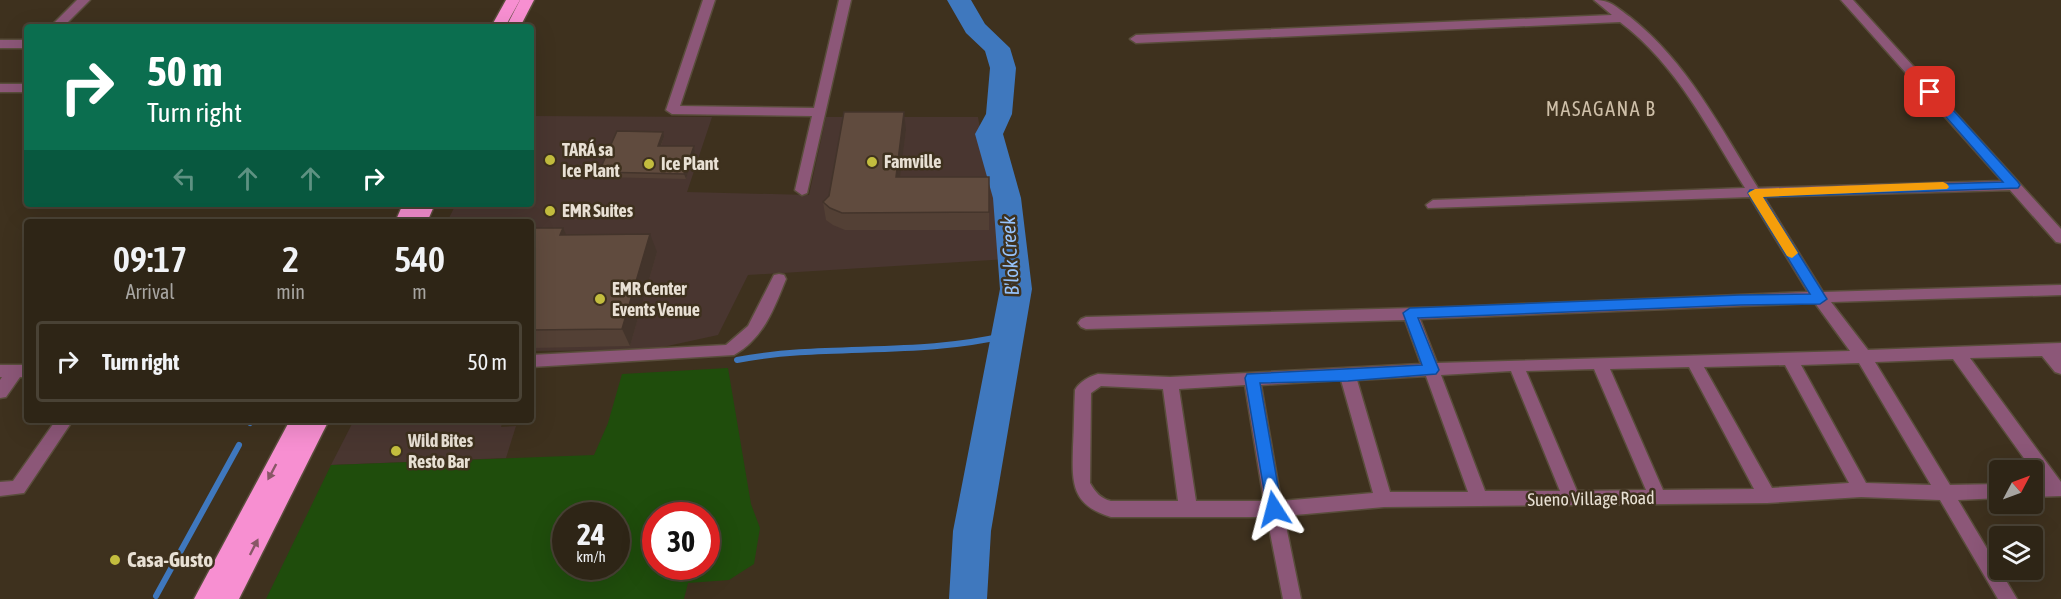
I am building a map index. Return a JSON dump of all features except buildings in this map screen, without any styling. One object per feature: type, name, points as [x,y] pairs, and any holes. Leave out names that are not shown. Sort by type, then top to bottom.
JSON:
[{"type":"highway","points":[[500,24],[513,0]]},
{"type":"highway","points":[[515,24],[527,0]]},
{"type":"highway","points":[[205,599],[298,423]]},
{"type":"highway","points":[[228,599],[317,423]]},
{"type":"street","points":[[59,24],[84,0]]},
{"type":"street","points":[[709,0],[672,110],[819,112]]},
{"type":"street","points":[[802,190],[845,0]]},
{"type":"street","points":[[1600,0],[1646,35],[1683,77],[1820,299],[1864,357],[2008,599]]},
{"type":"street","points":[[1847,0],[2061,238]]},
{"type":"street","points":[[1136,39],[1623,18]]},
{"type":"street","points":[[0,44],[24,44]]},
{"type":"street","points":[[0,88],[24,88]]},
{"type":"street","points":[[1433,205],[2013,185]]},
{"type":"street","points":[[534,361],[728,351],[752,334],[779,279]]},
{"type":"street","points":[[1086,323],[2061,290]]},
{"type":"street","points":[[1410,313],[1480,500]]},
{"type":"street","points":[[1188,509],[1170,383],[1348,376],[1516,365],[1864,357],[2053,349],[2061,368]]},
{"type":"street","points":[[1957,353],[2059,489]]},
{"type":"street","points":[[1790,359],[1861,490]]},
{"type":"street","points":[[1693,361],[1767,496]]},
{"type":"street","points":[[1599,363],[1658,497]]},
{"type":"street","points":[[1516,365],[1572,500]]},
{"type":"street","points":[[0,392],[14,371]]},
{"type":"street","points":[[1348,376],[1384,500]]},
{"type":"street","points":[[1252,378],[1292,599]]},
{"type":"street","name":"Sueno Village Road","points":[[1170,383],[1098,380],[1083,390],[1081,483],[1086,495],[1096,504],[1103,507],[1274,509],[1384,500],[1572,500],[1767,496],[1861,490],[1943,493],[1989,491]]},
{"type":"street","points":[[0,489],[18,488],[63,423]]},
{"type":"street","points":[[2043,490],[2059,489]]},
{"type":"shaded area","points":[[534,116],[712,117],[687,192],[809,195],[826,117],[978,117],[987,171],[1004,194],[1008,259],[748,275],[718,335],[649,350],[534,351],[534,219],[448,219],[454,207],[534,207]]},
{"type":"shaded area","points":[[352,423],[502,423],[501,427],[516,426],[506,458],[331,465]]},
{"type":"green space","points":[[728,368],[751,504],[760,528],[754,564],[729,580],[688,583],[684,599],[266,599],[331,465],[594,455],[608,423],[622,374]]},
{"type":"waterway","name":"B'lok Creek","points":[[959,0],[975,28],[997,48],[1003,68],[999,114],[989,134],[1007,198],[1016,289],[972,531],[968,599]]},
{"type":"waterway","points":[[737,360],[804,352],[939,346],[1007,335]]},
{"type":"waterway","points":[[156,596],[239,445]]},
{"type":"slow traffic","points":[[1792,253],[1755,193],[1943,187]]},
{"type":"place","name":"TARÁ sa Ice Plant","points":[[550,160]]},
{"type":"place","name":"Famville","points":[[872,162]]},
{"type":"place","name":"Ice Plant","points":[[649,164]]},
{"type":"place","name":"EMR Suites","points":[[550,211]]},
{"type":"place","name":"EMR Center Events Venue","points":[[600,299]]},
{"type":"place","name":"Wild Bites Resto Bar","points":[[396,451]]},
{"type":"place","name":"Casa-Gusto","points":[[115,560]]},
{"type":"district","name":"MASAGANA B","points":[[1601,109]]},
{"type":"route","points":[[1274,509],[1252,378],[1348,376],[1431,370],[1410,313],[1820,299],[1755,193],[2013,185],[1930,92]]}]
